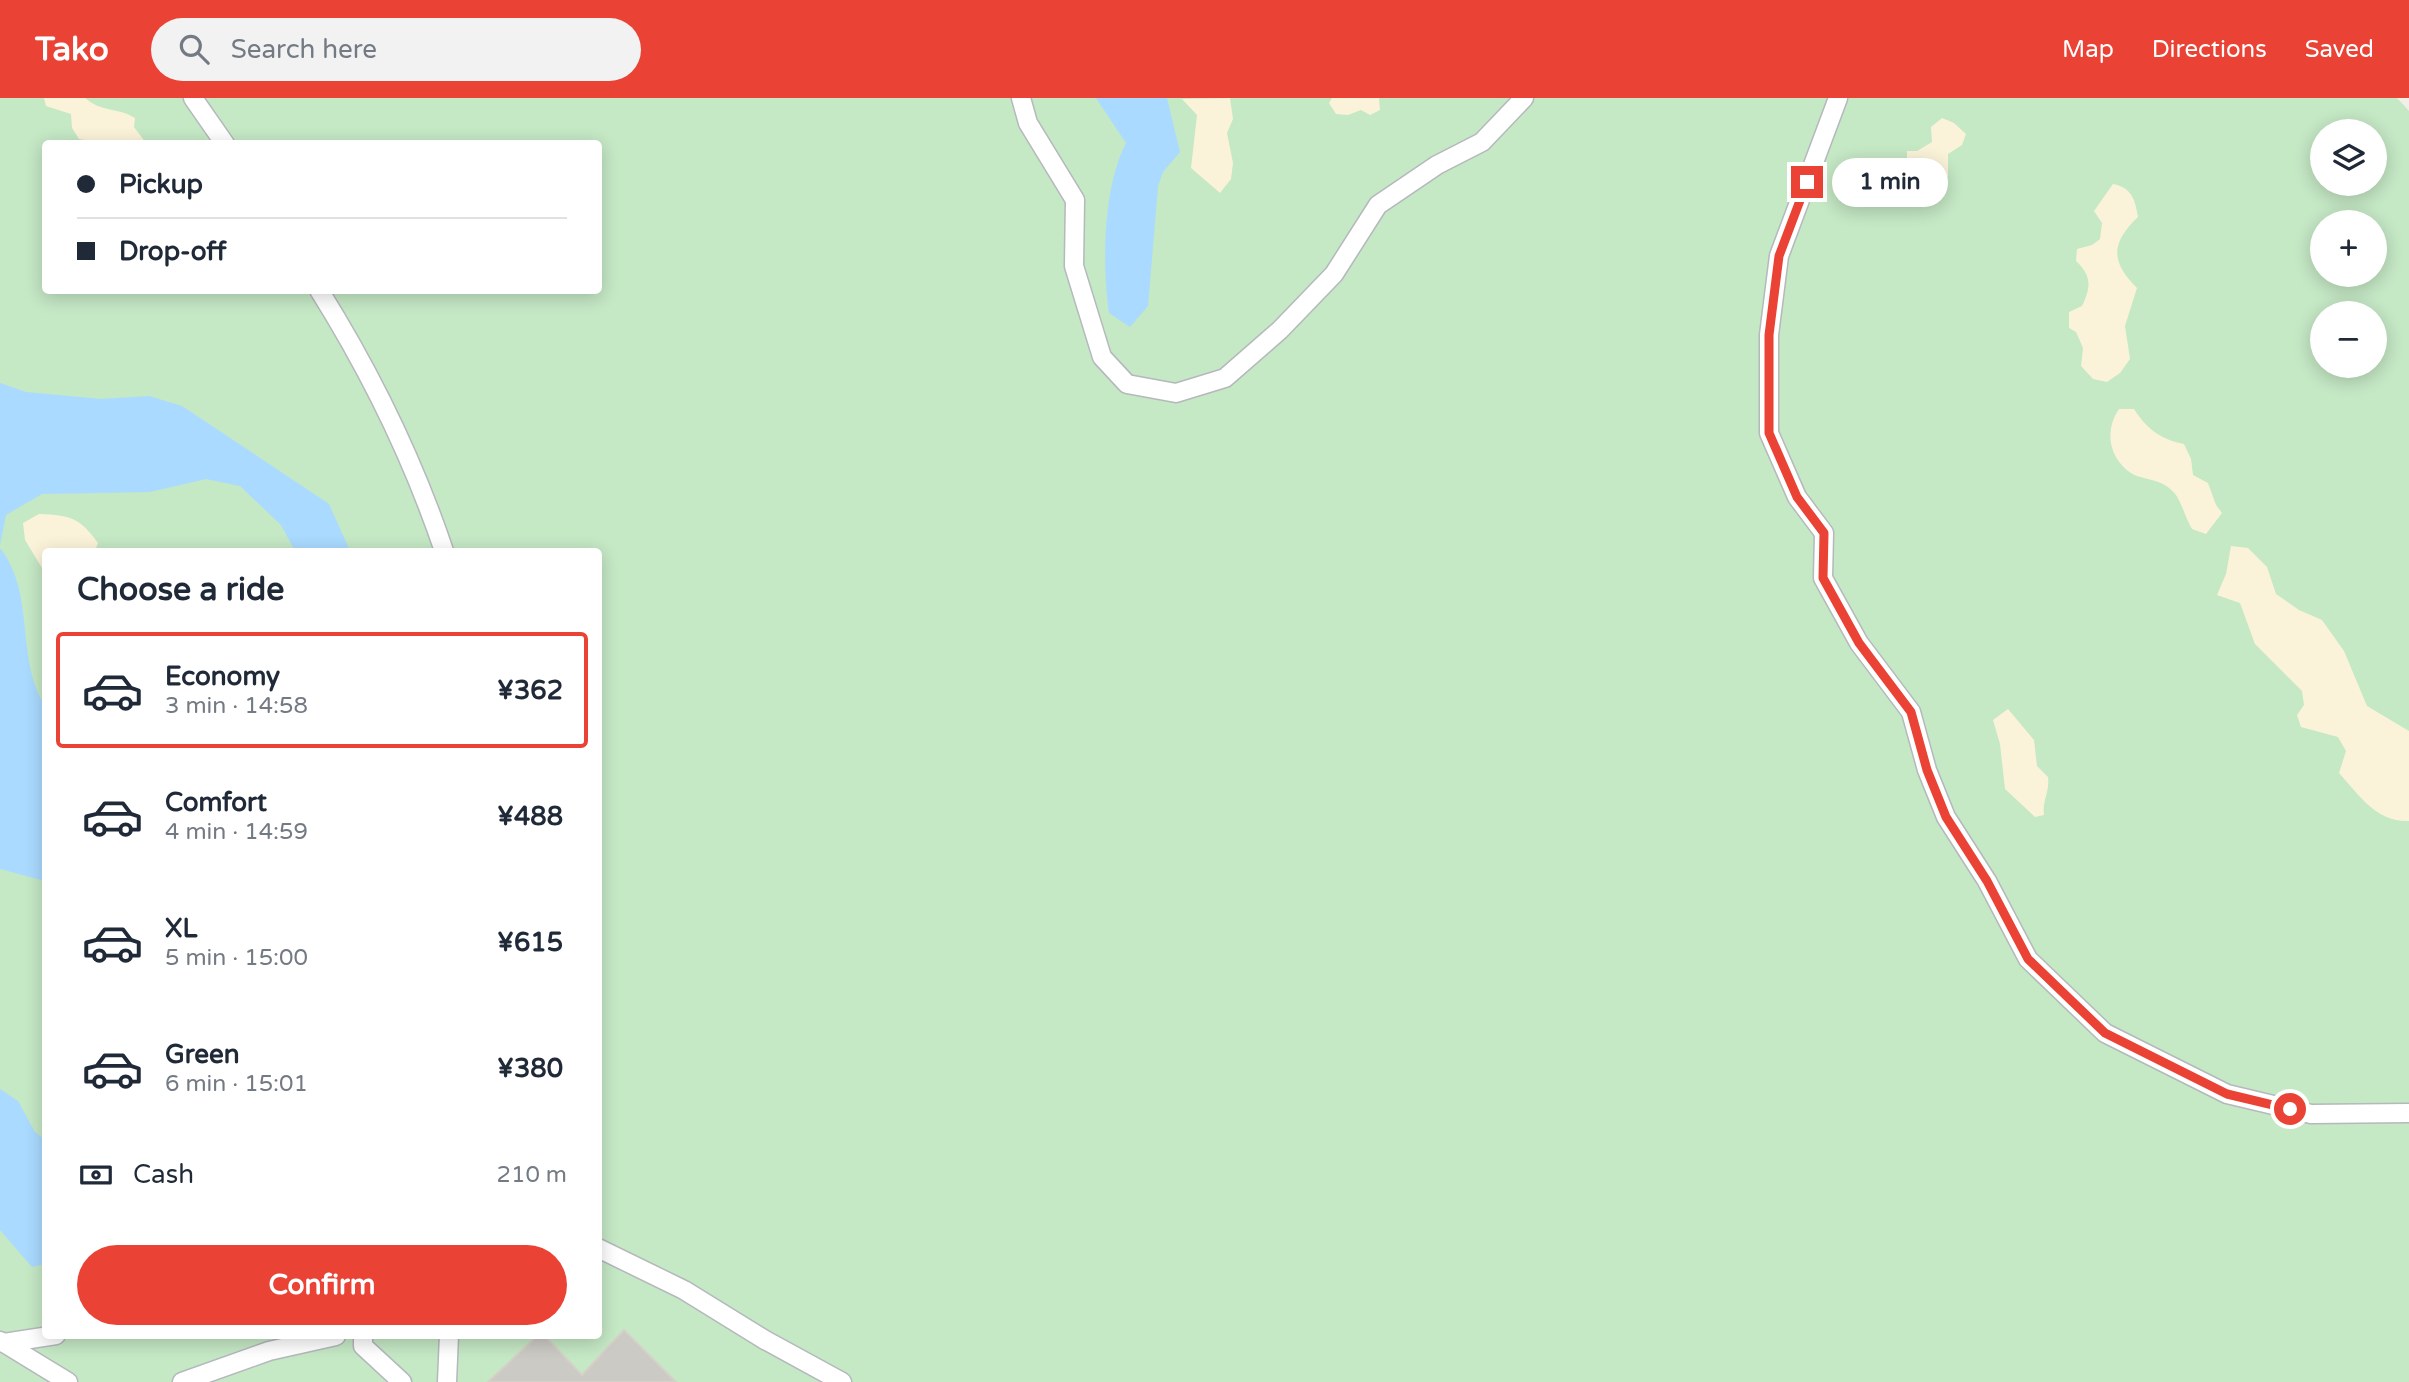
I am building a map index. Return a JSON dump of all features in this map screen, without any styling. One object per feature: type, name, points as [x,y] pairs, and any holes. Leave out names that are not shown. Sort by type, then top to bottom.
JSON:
[{"type":"lane","points":[[193,98],[222,140]]},
{"type":"lane","points":[[1021,98],[1028,123],[1075,200],[1074,266],[1102,357],[1126,384],[1176,393],[1224,378],[1280,330],[1334,274],[1378,205],[1437,165],[1482,142],[1524,98]]},
{"type":"lane","points":[[1838,98],[1833,118],[1814,158],[1779,256],[1769,335],[1769,433],[1797,497],[1824,533],[1823,578],[1859,643],[1911,712],[1927,770],[1946,817],[1987,881],[2028,959],[2105,1033],[2227,1094],[2311,1114],[2409,1113]]},
{"type":"lane","points":[[321,294],[355,348],[384,403],[427,499],[443,548]]},
{"type":"lane","points":[[602,1250],[684,1290],[765,1340],[842,1382]]},
{"type":"lane","points":[[2,1342],[42,1337]]},
{"type":"lane","points":[[182,1382],[269,1351],[323,1339]]},
{"type":"lane","points":[[447,1382],[449,1339]]},
{"type":"lane","points":[[363,1340],[402,1382]]},
{"type":"lane","points":[[2,1342],[68,1382]]},
{"type":"green space","points":[[0,98],[2397,98],[2409,111],[2409,1382],[0,1382]]},
{"type":"sand","points":[[44,98],[85,98],[98,106],[135,118],[134,127],[144,140],[79,139],[72,128],[71,114],[46,106]]},
{"type":"sand","points":[[1230,98],[1233,119],[1227,133],[1233,163],[1231,179],[1220,193],[1191,168],[1197,115],[1182,99]]},
{"type":"sand","points":[[1332,98],[1379,98],[1380,110],[1370,115],[1361,110],[1348,115],[1336,114],[1329,103]]},
{"type":"sand","points":[[1942,118],[1954,123],[1966,134],[1962,145],[1948,154],[1948,176],[1915,197],[1907,192],[1907,151],[1917,151],[1932,142],[1931,127]]},
{"type":"sand","points":[[2113,184],[2128,191],[2137,211],[2138,217],[2123,235],[2117,252],[2122,269],[2137,288],[2125,326],[2130,359],[2120,373],[2107,382],[2093,379],[2081,366],[2083,348],[2076,332],[2069,328],[2069,312],[2082,306],[2088,287],[2085,272],[2076,261],[2077,249],[2092,245],[2100,239],[2102,223],[2094,211]]},
{"type":"sand","points":[[2119,409],[2134,409],[2155,432],[2184,444],[2191,459],[2193,475],[2208,483],[2222,513],[2206,534],[2192,529],[2176,495],[2170,489],[2128,471],[2116,458],[2110,434]]},
{"type":"sand","points":[[39,514],[67,517],[86,528],[98,543],[96,548],[42,548],[42,568],[25,540],[23,523]]},
{"type":"sand","points":[[2231,546],[2248,548],[2267,567],[2276,594],[2299,610],[2322,620],[2344,651],[2367,706],[2409,731],[2409,821],[2397,820],[2378,812],[2362,799],[2339,773],[2346,751],[2338,737],[2301,727],[2297,715],[2304,705],[2302,691],[2255,644],[2240,603],[2217,595],[2226,574]]},
{"type":"sand","points":[[2008,709],[2034,740],[2037,766],[2048,777],[2044,815],[2035,817],[2005,789],[2000,744],[1993,720]]},
{"type":"water","points":[[1096,98],[1167,98],[1180,152],[1163,172],[1158,186],[1148,306],[1130,327],[1109,313],[1105,272],[1109,203],[1118,161],[1126,143]]},
{"type":"water","points":[[0,383],[26,392],[101,399],[149,396],[182,406],[329,504],[349,548],[293,548],[281,525],[240,486],[206,479],[150,492],[42,494],[6,515],[0,545]]},
{"type":"water","points":[[0,548],[18,585],[30,668],[42,700],[42,880],[0,869]]},
{"type":"water","points":[[0,1089],[18,1101],[35,1132],[42,1138],[42,1265],[32,1267],[0,1230]]},
{"type":"building","points":[[624,1330],[676,1382],[488,1382],[534,1339],[548,1339],[582,1375]]},
{"type":"route","points":[[1807,182],[1779,256],[1769,335],[1769,433],[1797,497],[1824,533],[1823,578],[1859,643],[1911,712],[1927,770],[1946,817],[1987,881],[2028,959],[2105,1033],[2227,1094],[2290,1109]]}]
